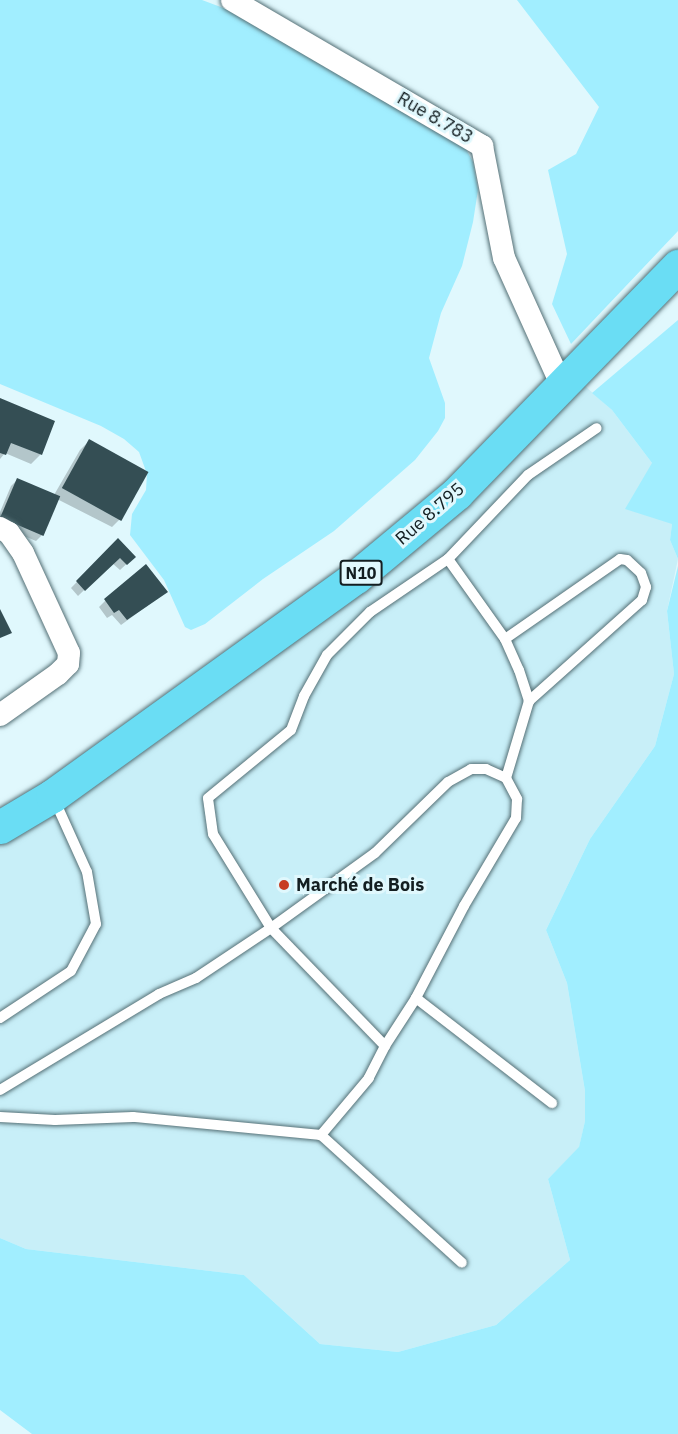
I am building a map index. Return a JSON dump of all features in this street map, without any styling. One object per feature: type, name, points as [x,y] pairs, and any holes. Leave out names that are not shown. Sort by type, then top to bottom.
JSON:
[{"type":"highway","name":"Rue 8.795","points":[[0,827],[52,796],[356,577],[457,493],[678,266]]},
{"type":"street","name":"Rue 8.783","points":[[232,0],[482,146],[504,258],[561,384]]},
{"type":"street","points":[[0,528],[9,533],[23,553],[69,653],[68,664],[58,674],[0,715]]},
{"type":"lane","points":[[385,1046],[271,928],[213,834],[208,798],[291,730],[304,696],[327,655],[370,612],[448,559],[528,475],[597,428]]},
{"type":"lane","points":[[448,559],[505,639],[529,700]]},
{"type":"lane","points":[[505,639],[620,559],[627,560],[641,573],[646,587],[642,600],[529,700],[506,778]]},
{"type":"lane","points":[[0,1089],[159,994],[196,978],[271,928],[375,853],[448,782],[471,769],[486,770],[506,778],[517,799],[516,818],[464,906],[416,998],[385,1046],[369,1078],[321,1135]]},
{"type":"lane","points":[[0,1018],[71,971],[96,924],[87,872],[52,796]]},
{"type":"lane","points":[[416,998],[552,1103]]},
{"type":"lane","points":[[0,1117],[55,1120],[133,1118],[321,1135],[462,1263]]},
{"type":"shaded area","points":[[0,0],[202,0],[295,35],[460,138],[473,162],[478,190],[473,222],[462,266],[441,313],[429,358],[445,403],[445,418],[438,431],[415,460],[334,531],[263,579],[205,624],[191,630],[185,627],[164,580],[130,535],[132,514],[146,490],[147,474],[139,452],[124,439],[101,426],[0,384]]},
{"type":"shaded area","points":[[517,0],[678,0],[678,231],[571,344],[552,304],[567,254],[548,170],[576,154],[599,107]]},
{"type":"shaded area","points":[[678,320],[678,559],[670,540],[672,524],[625,509],[652,463],[612,410],[592,393]]},
{"type":"shaded area","name":"Marché de Bois","points":[[567,370],[612,410],[652,463],[672,524],[670,540],[678,559],[667,611],[674,674],[655,746],[590,839],[546,930],[567,983],[585,1091],[585,1121],[579,1148],[548,1179],[570,1260],[496,1325],[398,1352],[320,1344],[244,1275],[26,1249],[0,1238],[0,812],[332,591]]},
{"type":"shaded area","points":[[678,566],[678,1434],[32,1434],[0,1410],[0,1238],[26,1249],[244,1275],[320,1344],[398,1352],[496,1325],[570,1260],[548,1179],[579,1147],[585,1121],[585,1091],[567,983],[546,930],[590,839],[655,746],[674,674],[667,611]]},
{"type":"building","points":[[0,398],[55,421],[42,455],[11,443],[6,455],[0,453]]},
{"type":"building","points":[[89,439],[148,472],[121,521],[62,488]]},
{"type":"building","points":[[17,478],[60,496],[43,536],[0,518]]},
{"type":"building","points":[[118,538],[136,557],[127,565],[120,558],[85,591],[76,581]]},
{"type":"building","points":[[146,564],[168,592],[127,620],[119,610],[114,613],[104,599]]},
{"type":"building","points":[[0,609],[12,633],[0,638]]},
{"type":"place","name":"Marché de Bois","points":[[284,885]]}]
